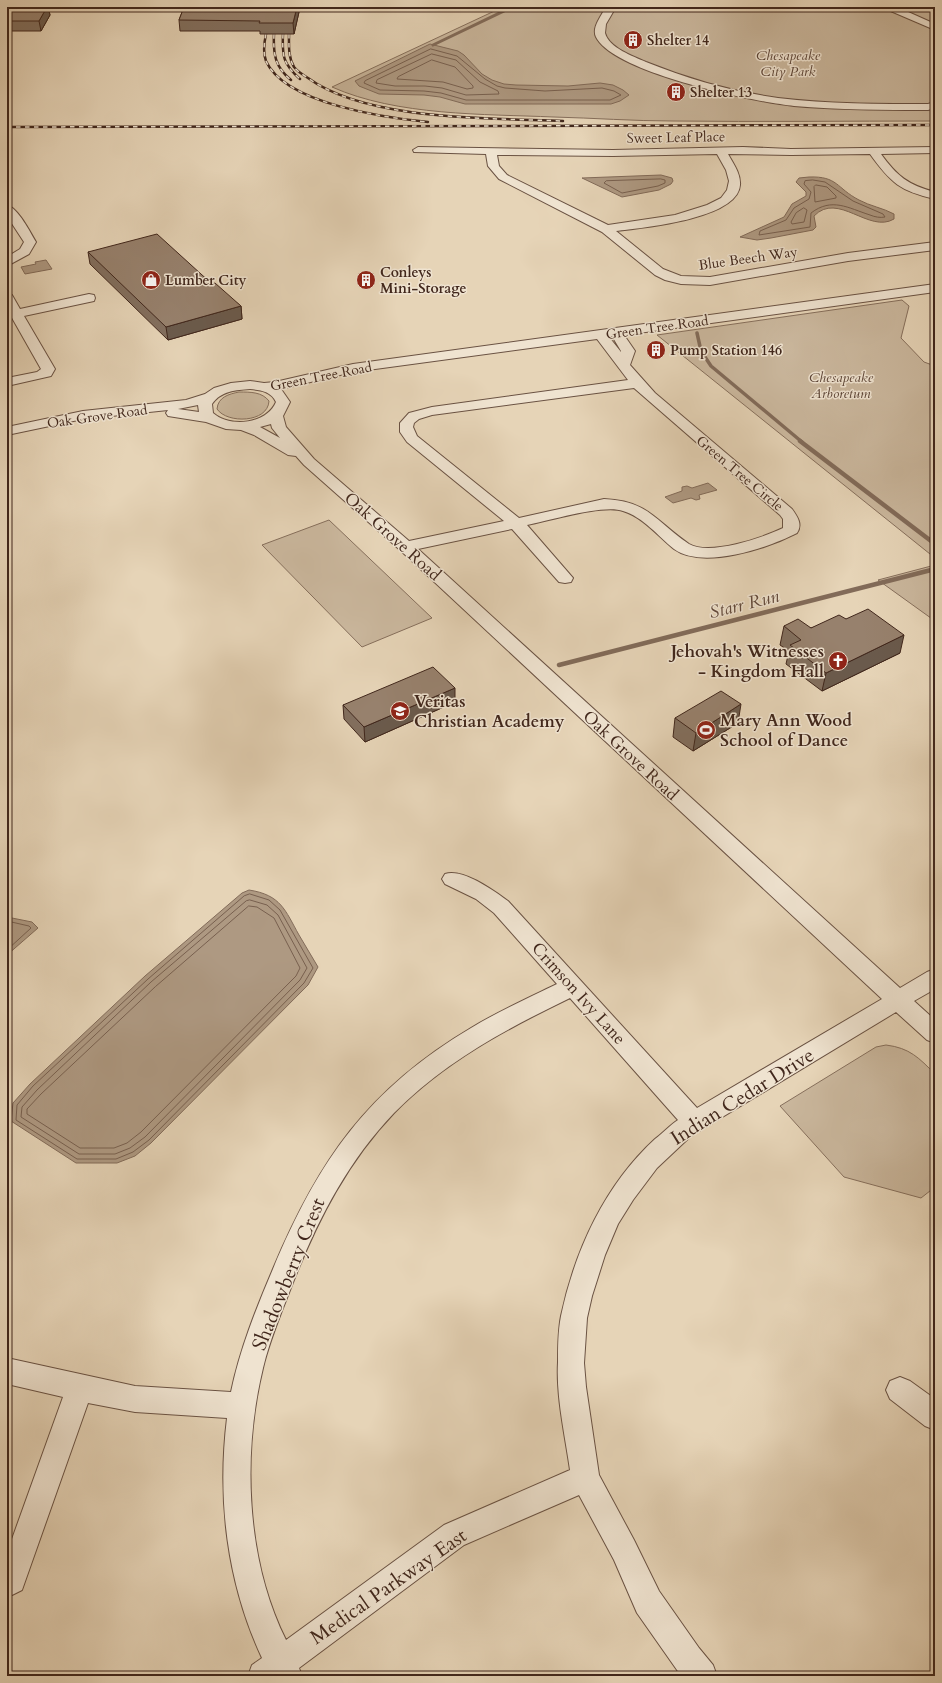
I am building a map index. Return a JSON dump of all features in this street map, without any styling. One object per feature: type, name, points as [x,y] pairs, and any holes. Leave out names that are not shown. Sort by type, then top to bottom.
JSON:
[{"type":"street","points":[[607,7],[608,12],[600,28],[600,35],[613,50],[646,65],[721,89],[779,102],[916,107],[928,107],[935,105]]},
{"type":"street","points":[[889,7],[935,27]]},
{"type":"street","name":"Sweet Leaf Place","points":[[418,150],[620,153],[935,150]]},
{"type":"street","name":"Blue Beech Way","points":[[492,151],[491,162],[495,170],[503,177],[606,229],[659,272],[669,277],[696,281],[710,281],[854,256],[935,246]]},
{"type":"street","points":[[606,229],[691,215],[708,210],[722,203],[733,191],[734,183],[732,173],[721,151]]},
{"type":"street","points":[[873,151],[895,180],[907,187],[935,196]]},
{"type":"street","points":[[7,262],[25,252],[30,242],[8,210]]},
{"type":"street","name":"Green Tree Road","points":[[263,387],[282,385],[337,371],[935,288]]},
{"type":"street","points":[[7,298],[48,369],[46,373],[41,375],[7,382]]},
{"type":"street","points":[[16,314],[89,298]]},
{"type":"street","points":[[616,333],[628,351],[623,365]]},
{"type":"street","name":"Green Tree Circle","points":[[406,548],[604,504],[626,505],[636,510],[682,547],[692,552],[724,552],[783,534],[791,530],[791,519],[786,512],[650,396],[637,383],[601,335]]},
{"type":"street","name":"Green Tree Road","points":[[244,426],[261,422],[280,409],[291,395],[303,388],[379,365]]},
{"type":"street","points":[[565,578],[516,523],[406,433],[408,421],[414,416],[432,411],[637,383]]},
{"type":"street","name":"Oak Grove Road","points":[[7,431],[83,416],[187,404],[210,397],[219,391],[237,386],[250,385],[263,387]]},
{"type":"street","points":[[263,387],[278,393],[280,409]]},
{"type":"street","points":[[210,397],[204,407],[205,413],[210,418]]},
{"type":"street","name":"Oak Grove Road","points":[[280,409],[279,428],[308,462],[406,548],[935,1034]]},
{"type":"street","name":"Oak Grove Road","points":[[7,439],[73,424],[123,417],[177,413],[210,418],[222,424],[244,426],[259,432],[308,462]]},
{"type":"street","name":"Crimson Ivy Lane","points":[[452,879],[483,894],[500,907],[695,1122]]},
{"type":"street","name":"Indian Cedar Drive","points":[[702,1676],[688,1659],[648,1602],[624,1550],[585,1478],[572,1387],[571,1363],[574,1325],[579,1296],[592,1255],[608,1218],[624,1192],[648,1161],[683,1129],[935,978]]},
{"type":"street","name":"Shadowberry Crest","points":[[277,1672],[254,1598],[244,1557],[237,1508],[236,1445],[241,1406],[249,1367],[265,1321],[296,1245],[322,1190],[343,1155],[358,1136],[395,1097],[447,1055],[479,1034],[573,986]]},
{"type":"street","points":[[7,1371],[135,1399],[241,1406]]},
{"type":"street","points":[[12,1580],[80,1388]]},
{"type":"street","points":[[900,1390],[935,1416]]},
{"type":"street","name":"Medical Parkway East","points":[[277,1672],[454,1535],[585,1478]]},
{"type":"green space","name":"Chesapeake City Park","points":[[503,7],[935,7],[935,121],[658,121],[470,114],[441,112],[384,104],[332,87]]},
{"type":"green space","name":"Chesapeake Arboretum","points":[[902,300],[909,306],[901,338],[924,362],[935,366],[935,558],[657,335]]},
{"type":"green space","points":[[239,392],[252,392],[260,394],[269,401],[267,408],[262,414],[246,419],[229,417],[222,414],[217,409],[219,402],[222,399],[228,395]]},
{"type":"green space","points":[[329,520],[432,618],[362,647],[262,545]]},
{"type":"green space","points":[[935,565],[935,621],[878,580]]},
{"type":"green space","points":[[886,1045],[908,1051],[924,1063],[935,1074],[935,1187],[921,1198],[844,1177],[780,1106],[876,1047]]},
{"type":"water","points":[[430,44],[458,51],[464,55],[482,74],[492,80],[504,84],[568,86],[600,83],[613,85],[629,95],[620,101],[611,104],[465,104],[440,97],[424,95],[379,94],[359,86],[355,81]]},
{"type":"water","points":[[661,175],[672,178],[673,181],[671,184],[659,190],[622,197],[582,178]]},
{"type":"water","points":[[799,178],[826,178],[851,196],[894,214],[894,219],[884,222],[874,221],[833,208],[823,210],[814,216],[816,227],[813,230],[757,240],[740,237],[784,217],[792,204],[806,196],[806,192],[796,182]]},
{"type":"water","points":[[46,260],[52,269],[25,274],[21,267],[36,264],[35,262]]},
{"type":"water","points":[[708,483],[717,490],[699,495],[700,499],[696,500],[691,498],[673,503],[665,497],[682,491],[682,487],[687,486],[692,488]]},
{"type":"water","points":[[249,890],[260,892],[281,905],[318,967],[308,985],[151,1143],[135,1156],[117,1163],[76,1163],[11,1121],[13,1103],[30,1084],[145,976],[242,893]]},
{"type":"water","points":[[7,917],[32,922],[38,928],[7,955]]},
{"type":"building","points":[[7,7],[47,7],[39,21],[7,21]]},
{"type":"building","points":[[184,7],[297,7],[293,23],[259,23],[260,21],[179,20]]},
{"type":"building","name":"Lumber City","points":[[157,234],[212,284],[215,283],[241,306],[166,327],[88,252]]},
{"type":"building","points":[[868,609],[904,635],[826,673],[790,645],[801,640],[784,626],[798,619],[811,628],[839,615],[846,619]]},
{"type":"building","points":[[433,667],[455,688],[364,727],[343,705]]},
{"type":"building","points":[[721,691],[741,704],[696,733],[675,718]]},
{"type":"waterway","points":[[433,45],[512,7]]},
{"type":"waterway","name":"Starr Run","points":[[697,333],[701,351],[711,366],[802,442]]},
{"type":"waterway","name":"Starr Run","points":[[800,441],[935,544]]},
{"type":"waterway","name":"Starr Run","points":[[559,665],[935,569]]},
{"type":"railway","points":[[266,34],[264,48],[266,61],[277,76],[294,88],[315,98],[339,106],[388,117],[428,122]]},
{"type":"railway","points":[[274,34],[276,60],[281,70],[291,80]]},
{"type":"railway","points":[[283,34],[283,54],[290,69],[300,79]]},
{"type":"railway","points":[[289,34],[289,51],[294,67],[297,70],[306,77],[333,92],[363,102],[396,110],[431,114],[501,119],[563,121]]},
{"type":"railway","points":[[7,127],[935,125]]},
{"type":"place","name":"Shelter 14","points":[[633,40]]},
{"type":"place","name":"Shelter 13","points":[[676,92]]},
{"type":"place","name":"Lumber City","points":[[151,280]]},
{"type":"place","name":"Conleys Mini-Storage","points":[[366,280]]},
{"type":"place","name":"Pump Station 146","points":[[656,350]]},
{"type":"place","name":"Jehovah's Witnesses - Kingdom Hall","points":[[838,661]]},
{"type":"place","name":"Veritas Christian Academy","points":[[400,711]]},
{"type":"place","name":"Mary Ann Wood School of Dance","points":[[706,730]]}]
